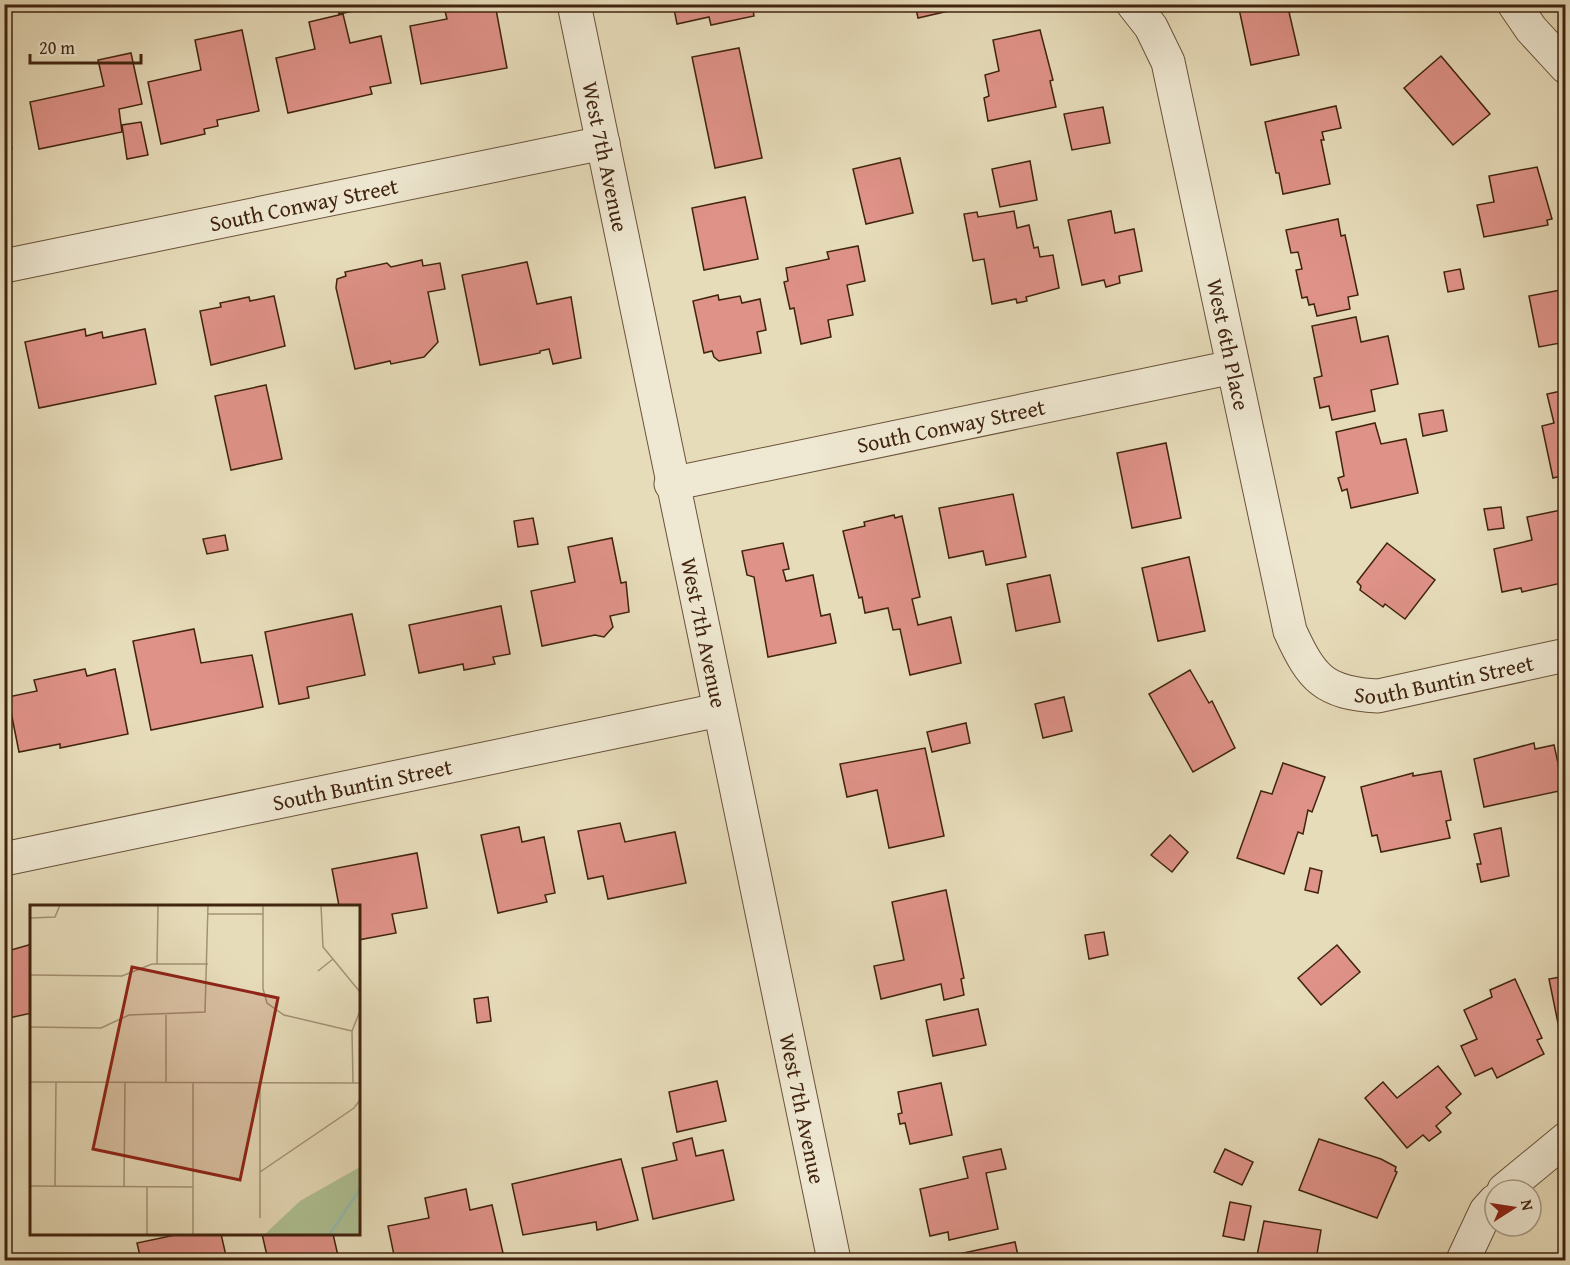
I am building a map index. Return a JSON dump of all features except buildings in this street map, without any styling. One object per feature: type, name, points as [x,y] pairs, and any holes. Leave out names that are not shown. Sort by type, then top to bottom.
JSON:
[{"type":"street","name":"West 7th Avenue","points":[[574,4],[671,483],[834,1260]]},
{"type":"street","name":"West 6th Place","points":[[1133,4],[1151,27],[1168,62],[1290,631],[1303,660],[1324,684]]},
{"type":"street","points":[[1514,4],[1531,28],[1566,67]]},
{"type":"street","name":"South Conway Street","points":[[4,266],[603,143]]},
{"type":"street","name":"South Conway Street","points":[[671,483],[1233,367]]},
{"type":"street","name":"South Buntin Street","points":[[1324,684],[1348,694],[1378,696],[1566,655]]},
{"type":"street","name":"South Buntin Street","points":[[4,859],[719,710]]},
{"type":"street","points":[[1521,1178],[1566,1140]]},
{"type":"street","points":[[1463,1260],[1483,1222]]}]
